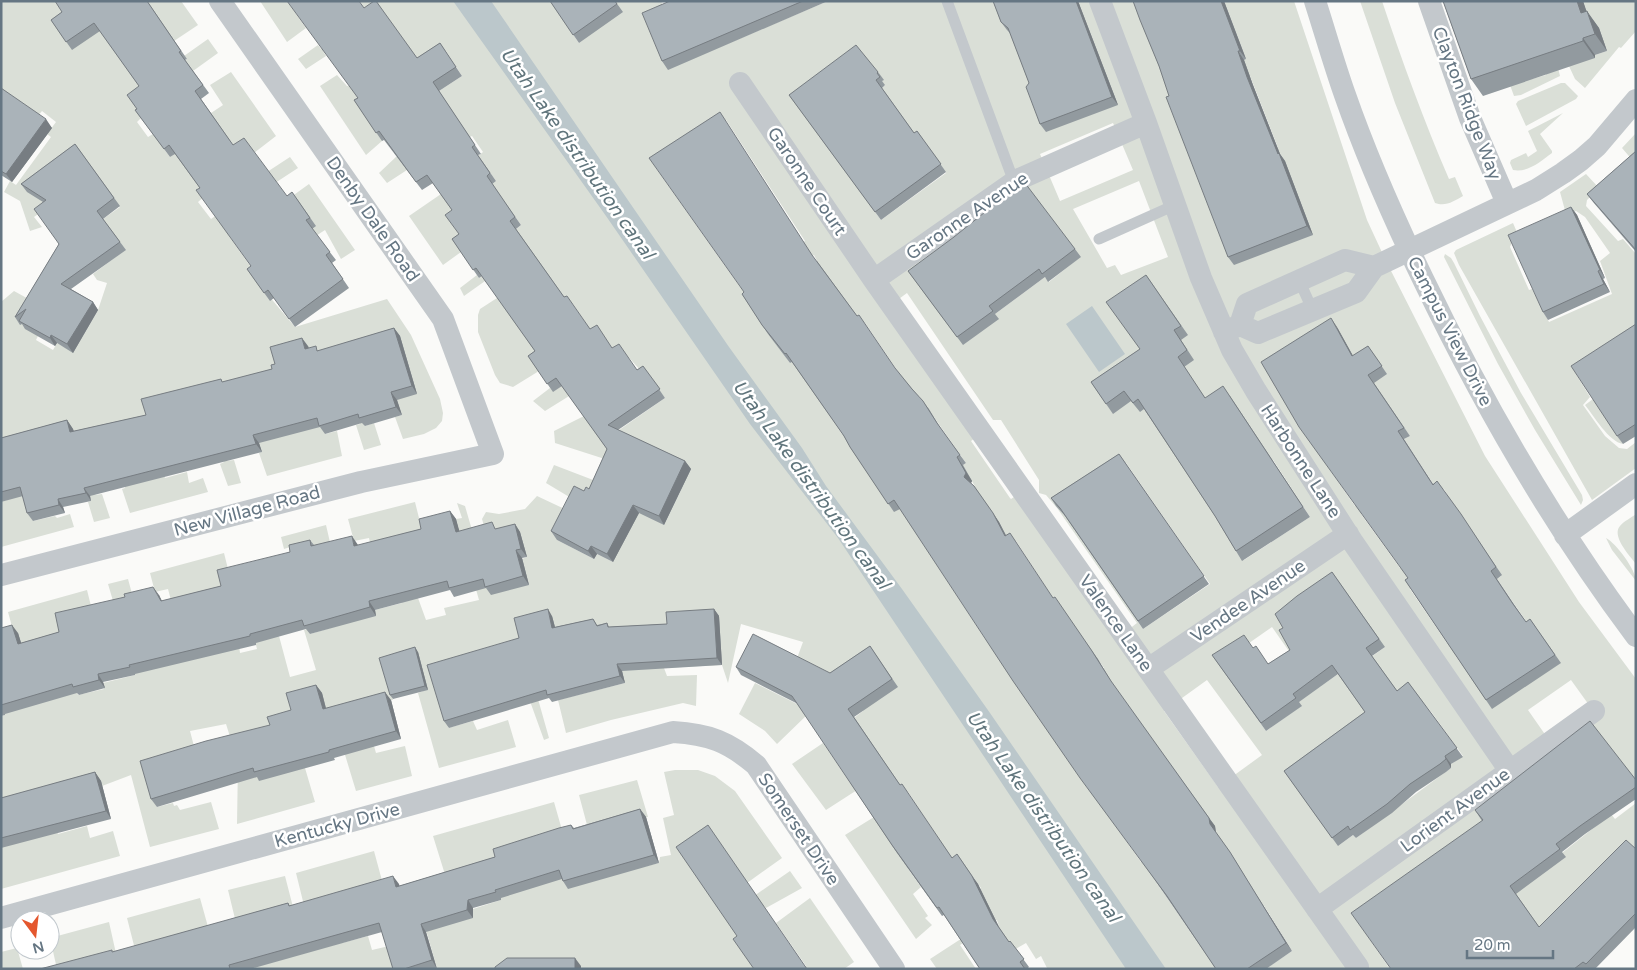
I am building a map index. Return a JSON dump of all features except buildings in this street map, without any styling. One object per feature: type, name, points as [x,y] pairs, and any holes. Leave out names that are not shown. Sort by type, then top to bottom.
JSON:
[{"type":"street","name":"Denby Dale Road","points":[[220,1],[444,319],[494,454]]},
{"type":"street","name":"Harbonne Lane","points":[[1100,1],[1201,278],[1232,329],[1240,365],[1348,534],[1510,771]]},
{"type":"street","name":"Campus View Drive","points":[[1315,1],[1345,96],[1368,155],[1409,250],[1452,340],[1487,406],[1525,471],[1566,535],[1636,636]]},
{"type":"street","name":"Clayton Ridge Way","points":[[1429,1],[1470,118],[1507,203]]},
{"type":"street","name":"Garonne Court","points":[[740,83],[874,280]]},
{"type":"street","points":[[1374,267],[1345,260],[1299,280],[1247,304],[1232,329],[1258,333],[1356,292],[1374,267],[1536,190],[1581,160],[1597,146],[1636,100]]},
{"type":"street","name":"Garonne Avenue","points":[[874,280],[1011,173],[1046,167],[1146,123]]},
{"type":"street","name":"Valence Lane","points":[[874,280],[1358,967]]},
{"type":"street","name":"New Village Road","points":[[1,575],[345,486],[494,454]]},
{"type":"street","points":[[1566,535],[1636,484]]},
{"type":"street","name":"Vendee Avenue","points":[[1148,669],[1348,534]]},
{"type":"street","name":"Lorient Avenue","points":[[1317,909],[1594,711]]},
{"type":"street","name":"Kentucky Drive","points":[[1,918],[673,732]]},
{"type":"street","name":"Somerset Drive","points":[[673,732],[695,733],[718,740],[742,753],[756,765],[894,969]]},
{"type":"lane","points":[[947,1],[1011,173]]},
{"type":"lane","points":[[1099,239],[1175,205]]},
{"type":"lane","points":[[1299,280],[1312,311]]},
{"type":"shaded area","points":[[1,1],[181,1],[198,25],[174,41],[160,78],[187,59],[184,56],[208,39],[218,53],[193,71],[188,64],[137,122],[148,137],[153,134],[170,157],[209,129],[202,119],[223,105],[210,85],[231,72],[276,136],[198,202],[211,219],[271,177],[267,172],[290,157],[298,168],[272,185],[229,236],[253,270],[291,197],[309,184],[355,250],[341,259],[325,230],[253,277],[295,327],[387,299],[411,335],[440,399],[443,413],[442,421],[436,428],[424,434],[403,439],[395,417],[402,415],[397,400],[343,354],[365,426],[374,423],[381,445],[364,450],[356,425],[360,424],[341,357],[319,415],[325,434],[337,431],[342,456],[267,476],[259,453],[261,452],[259,443],[225,382],[207,387],[227,461],[234,460],[241,483],[228,486],[220,464],[224,462],[206,392],[147,407],[165,478],[187,472],[189,483],[203,478],[208,492],[130,513],[122,489],[125,488],[124,482],[94,495],[102,494],[110,518],[94,522],[88,502],[91,501],[73,429],[33,521],[55,516],[57,518],[70,514],[74,527],[1,547],[1,502],[10,499],[1,467],[1,302],[14,291],[34,302],[38,336],[36,340],[53,350],[57,343],[73,352],[98,310],[107,283],[97,280],[93,274],[125,250],[103,219],[120,207],[51,205],[34,217],[42,227],[30,231],[20,201],[4,192],[10,181],[16,185],[51,137],[47,134],[56,122],[42,111],[37,117],[1,95]]},
{"type":"shaded area","points":[[260,1],[287,1],[306,28],[287,42]]},
{"type":"shaded area","points":[[359,1],[550,1],[579,43],[612,1],[661,1],[666,13],[668,69],[828,1],[1136,1],[1170,88],[1246,59],[1224,1],[1294,1],[1367,220],[1386,261],[1485,456],[1579,602],[1636,679],[1636,781],[1481,819],[1513,860],[1562,853],[1611,814],[1615,819],[1636,803],[1636,851],[1550,931],[1357,921],[1390,969],[1265,969],[1292,951],[1264,906],[1260,904],[1257,895],[1225,915],[1218,902],[1249,882],[1216,833],[1150,873],[1216,969],[1046,969],[1041,956],[1036,959],[1026,943],[1014,950],[999,927],[997,920],[960,945],[976,969],[937,969],[930,959],[990,920],[975,893],[981,888],[963,863],[909,870],[921,887],[913,894],[928,916],[925,918],[932,925],[916,939],[845,835],[874,817],[902,859],[937,836],[908,792],[901,796],[885,772],[826,810],[792,764],[823,743],[850,783],[883,761],[854,718],[863,711],[842,681],[777,744],[765,731],[739,714],[755,683],[803,707],[796,661],[803,642],[741,624],[728,683],[722,665],[664,668],[667,676],[697,675],[696,706],[683,703],[566,733],[558,700],[625,683],[527,660],[549,738],[544,740],[519,664],[448,728],[473,721],[477,730],[508,720],[516,747],[439,768],[418,693],[428,689],[382,662],[393,700],[391,700],[374,746],[376,753],[405,746],[412,776],[356,791],[332,712],[305,768],[315,802],[237,824],[238,762],[226,724],[190,731],[196,754],[146,769],[157,807],[173,803],[180,810],[211,802],[219,829],[150,847],[131,775],[102,786],[100,781],[47,796],[58,834],[87,826],[90,838],[113,831],[120,856],[1,889],[1,716],[5,715],[1,685],[24,652],[14,634],[8,612],[87,590],[91,606],[60,622],[78,695],[104,689],[103,683],[135,675],[108,584],[128,579],[134,601],[173,608],[168,589],[155,592],[150,573],[224,553],[230,577],[240,653],[257,649],[255,641],[279,636],[290,677],[316,670],[304,630],[308,629],[310,634],[337,626],[299,544],[284,549],[281,537],[326,525],[332,551],[375,610],[402,603],[390,553],[373,557],[369,538],[354,541],[348,519],[415,502],[424,538],[418,598],[426,620],[446,615],[444,608],[479,600],[456,519],[462,518],[457,503],[465,506],[474,537],[522,559],[527,557],[486,533],[482,519],[486,512],[499,514],[525,509],[537,496],[571,512],[557,540],[594,559],[597,554],[613,562],[576,501],[546,483],[554,465],[601,483],[664,525],[681,490],[611,461],[555,443],[554,431],[584,416],[602,442],[665,398],[624,352],[574,393],[545,411],[533,401],[550,388],[554,391],[614,351],[596,338],[573,304],[541,359],[539,371],[513,387],[500,383],[478,332],[478,315],[480,309],[497,298],[518,326],[509,264],[464,296],[460,288],[477,275],[479,278],[526,246],[515,230],[521,225],[497,191],[451,223],[465,242],[461,252],[443,265],[409,216],[441,194],[496,181],[478,156],[483,152],[472,136],[407,170],[387,183],[379,173],[397,156],[439,91],[462,76],[446,51],[382,141],[366,155],[320,86],[337,75],[347,86],[352,86],[381,9],[323,51],[326,56],[306,69],[298,59],[318,45],[321,49],[350,30],[362,4]],"holes":[[[1250,76],[1278,148],[1176,104]],[[885,85],[882,88],[919,141],[923,139],[946,173],[881,220],[795,103]],[[726,120],[805,241],[740,287],[655,167]],[[1113,123],[1133,170],[1060,201],[1040,154]],[[1139,181],[1168,257],[1121,275],[1115,265],[1107,268],[1073,209]],[[1030,192],[1080,257],[1049,282],[1045,277],[995,314]],[[814,255],[818,263],[805,353],[790,363],[748,303]],[[907,293],[993,420],[1001,420],[1039,480],[1039,493],[1046,495],[1057,508],[1137,623],[1124,633],[1023,491],[1011,499],[971,441],[982,433],[892,304]],[[865,323],[901,376],[845,434],[842,434],[798,369]],[[1337,327],[1353,357],[1333,422],[1306,437],[1267,370]],[[919,396],[966,463],[933,485],[892,415]],[[1386,403],[1410,436],[1404,439],[1439,493],[1444,489],[1449,498],[1422,553],[1400,568],[1361,514],[1391,493],[1363,501],[1355,506],[1316,450]],[[1273,460],[1310,517],[1244,560],[1204,498],[1241,481]],[[1126,463],[1210,584],[1143,629],[1067,518],[1121,465]],[[972,481],[1004,532],[994,539],[981,564],[1016,541],[1051,595],[985,639],[907,519]],[[1501,576],[1497,579],[1532,630],[1536,627],[1560,663],[1492,708],[1455,655],[1486,633],[1478,622],[1447,643],[1410,589]],[[1272,627],[1293,657],[1385,647],[1356,668],[1351,665],[1298,702],[1301,706],[1266,731],[1219,664]],[[1099,661],[1104,668],[1060,699]],[[1207,680],[1262,755],[1218,787],[1164,711]],[[1571,680],[1594,712],[1551,743],[1528,710]],[[1116,689],[1133,712],[1088,789],[1045,726]],[[1414,691],[1463,756],[1451,764],[1451,768],[1356,838],[1353,835],[1338,846]],[[1095,797],[1206,815],[1141,862]]]},
{"type":"shaded area","points":[[1360,1],[1382,1],[1397,46],[1449,179],[1455,177],[1463,196],[1453,201],[1446,204],[1435,203],[1395,103]]},
{"type":"shaded area","points":[[1580,1],[1636,1],[1636,31],[1621,48],[1619,47],[1585,88],[1575,79],[1568,64],[1607,51],[1593,30]]},
{"type":"shaded area","points":[[1488,25],[1532,79],[1546,75],[1546,72],[1558,68],[1560,76],[1521,95],[1514,96]]},
{"type":"shaded area","points":[[1565,83],[1578,96],[1576,99],[1526,126],[1516,104],[1518,101]]},
{"type":"shaded area","points":[[1563,113],[1540,134],[1552,153],[1529,168],[1513,170],[1510,163],[1511,160],[1526,153],[1528,157],[1537,151],[1528,131]]},
{"type":"shaded area","points":[[1636,133],[1636,160],[1634,162],[1622,148]]},
{"type":"shaded area","points":[[1586,174],[1599,188],[1587,200],[1586,206],[1618,241],[1623,239],[1636,254],[1636,335],[1634,334],[1576,374],[1590,397],[1583,405],[1605,436],[1619,448],[1627,449],[1636,442],[1636,468],[1592,500],[1454,253],[1456,250],[1513,223],[1519,237],[1512,242],[1510,247],[1529,290],[1532,289],[1549,322],[1612,294],[1600,261],[1610,253],[1585,217],[1576,211],[1566,214],[1560,192]]},
{"type":"shaded area","points":[[1445,254],[1454,263],[1521,393],[1582,495],[1581,505],[1535,430],[1498,364],[1444,257]]},
{"type":"shaded area","points":[[1593,399],[1623,444],[1612,439],[1607,434],[1585,405]]},
{"type":"shaded area","points":[[1636,514],[1636,564],[1622,546],[1618,530],[1622,524]]},
{"type":"shaded area","points":[[1606,538],[1625,557],[1633,570],[1636,581],[1612,550]]},
{"type":"shaded area","points":[[698,770],[715,776],[735,791],[782,858],[747,883],[724,917],[790,871],[802,888],[766,908],[763,905],[734,925],[758,969],[581,969],[581,966],[548,969],[437,969],[426,930],[473,909],[501,900],[447,881],[433,836],[554,802],[564,837],[565,878],[601,877],[579,795],[637,780],[648,817],[646,817],[643,867],[659,863],[660,857],[671,855],[663,818],[674,815],[664,772]]},
{"type":"shaded area","points":[[374,851],[384,888],[331,904],[342,943],[368,936],[372,950],[389,946],[396,969],[234,969],[238,931],[228,890],[285,876],[294,911],[254,967],[315,950],[296,873]]},
{"type":"shaded area","points":[[200,898],[210,934],[140,969],[127,918]]},
{"type":"shaded area","points":[[810,898],[854,962],[844,969],[803,969],[806,966],[776,923]]},
{"type":"shaded area","points":[[109,922],[117,958],[57,969],[55,960],[60,960],[60,935]]},
{"type":"shaded area","points":[[10,950],[10,960],[20,960],[23,969],[1,969],[1,952]]},
{"type":"water","name":"Utah Lake distribution canal","points":[[453,1],[491,1],[729,347],[802,448],[826,486],[990,713],[1166,969],[1126,969],[838,538],[750,424],[606,216]]},
{"type":"water","points":[[1092,306],[1125,354],[1099,372],[1066,324]]}]
